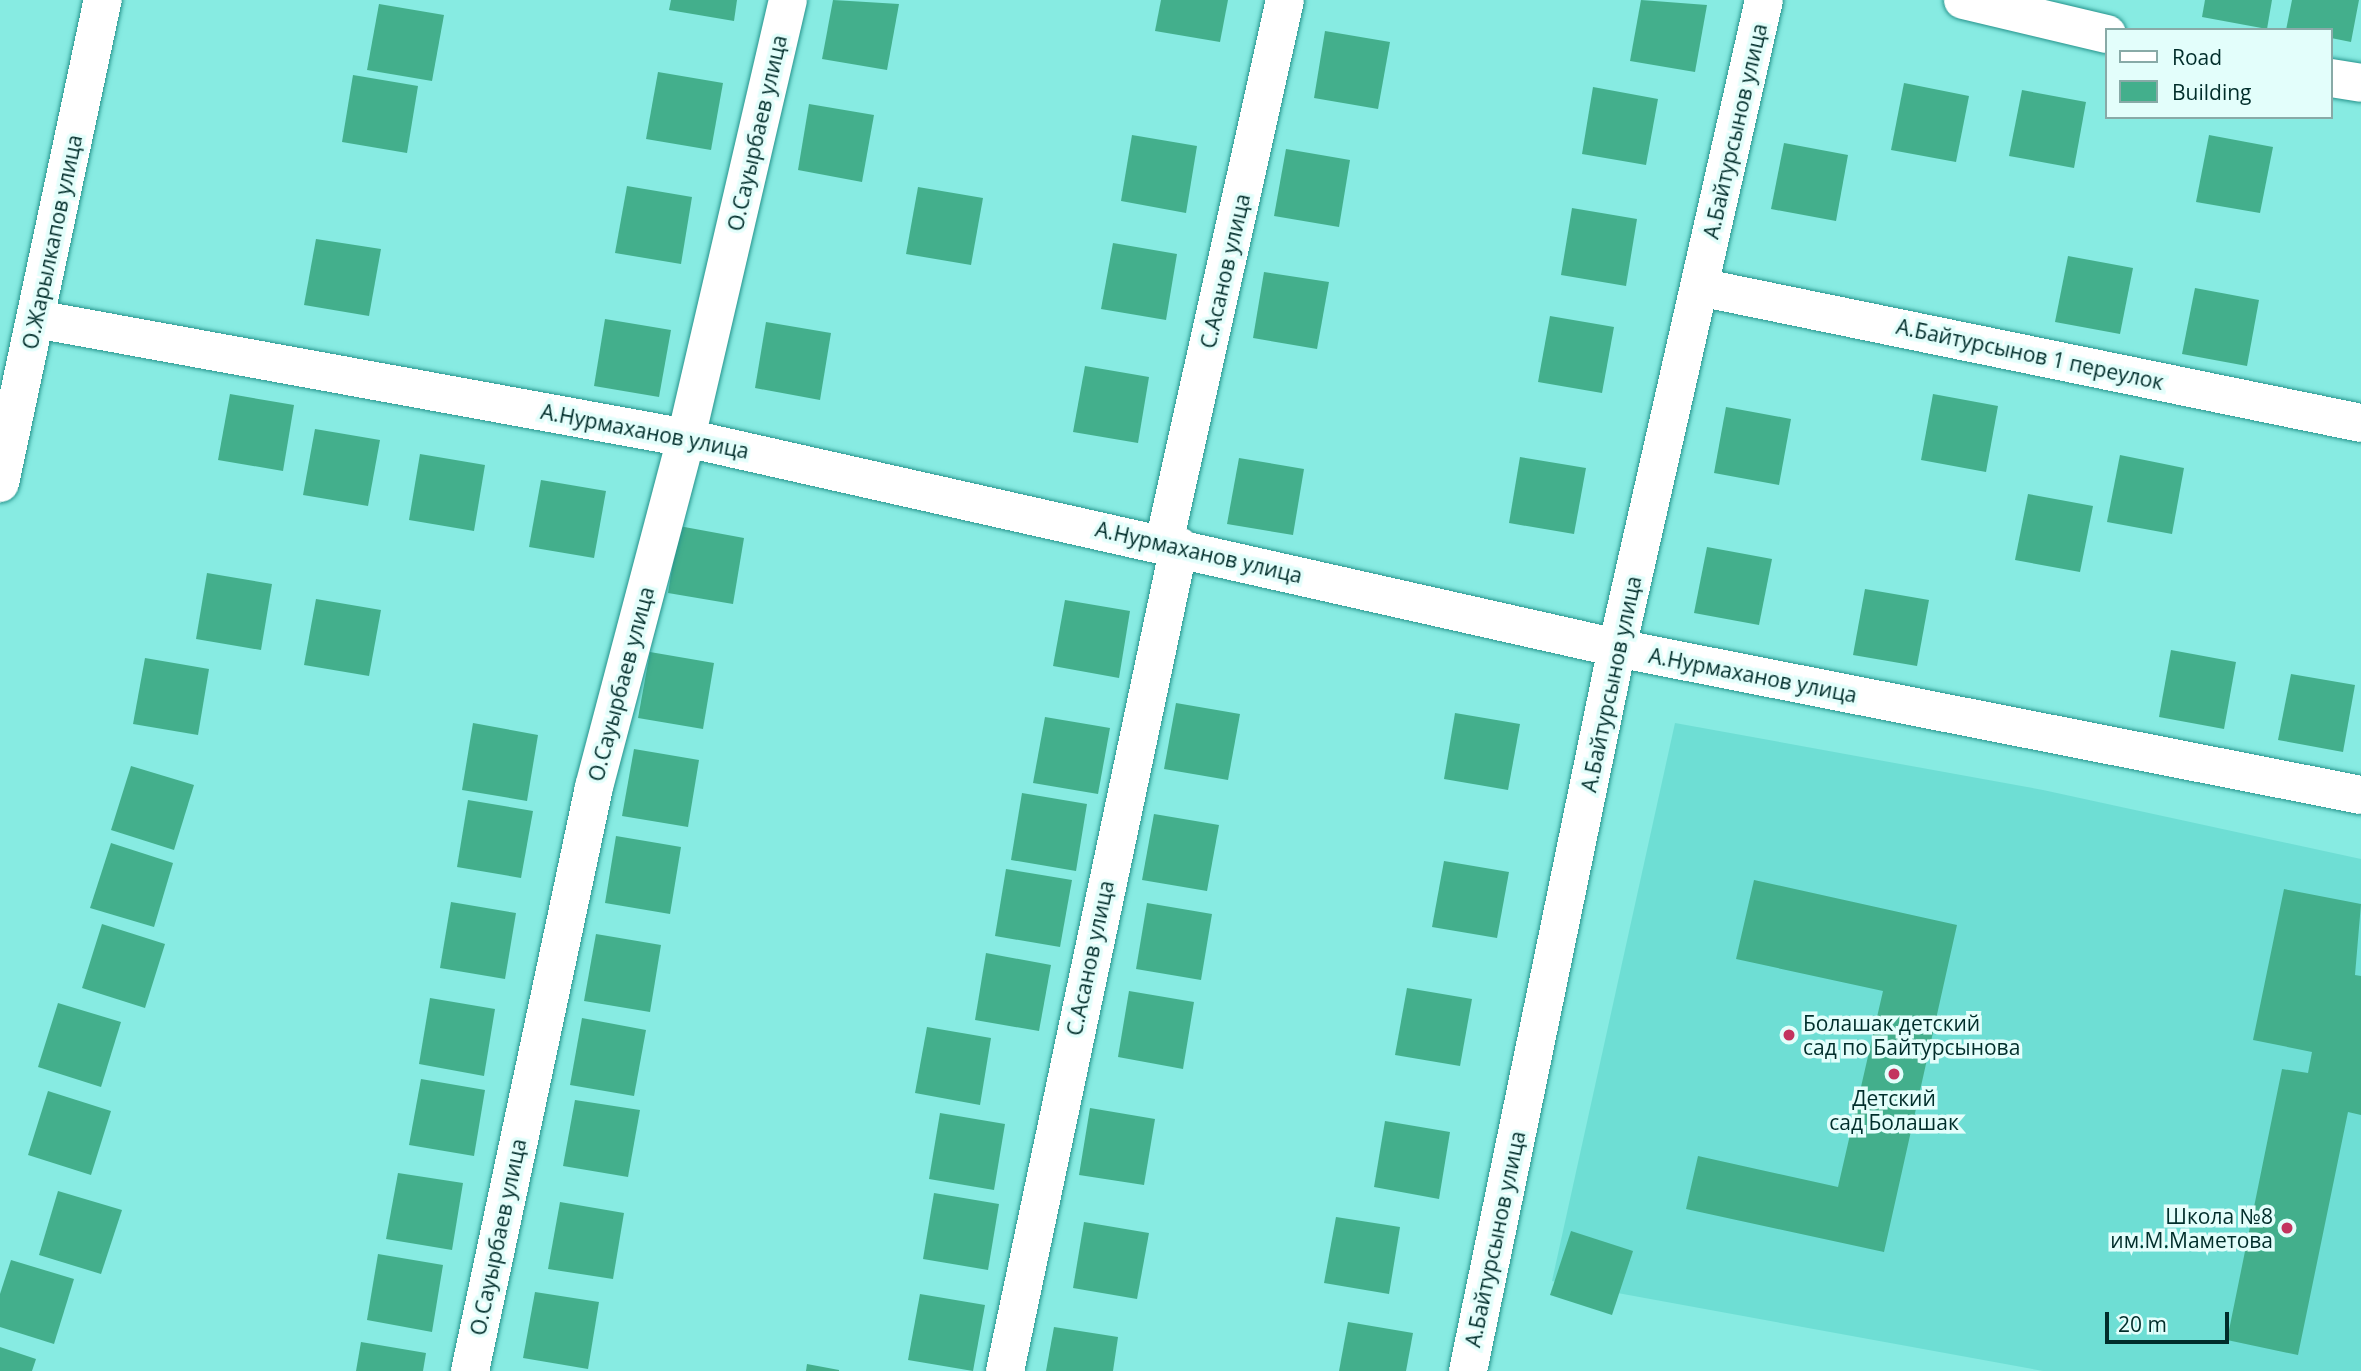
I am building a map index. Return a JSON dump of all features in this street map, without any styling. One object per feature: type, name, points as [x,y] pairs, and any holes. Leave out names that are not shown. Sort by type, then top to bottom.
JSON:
[{"type":"street","name":"О.Жарылкапов улица","points":[[0,483],[103,0]]},
{"type":"street","name":"О.Сауырбаев улица","points":[[470,1371],[594,787],[686,438],[788,0]]},
{"type":"street","name":"С.Асанов улица","points":[[1005,1371],[1285,0]]},
{"type":"street","name":"А.Байтурсынов улица","points":[[1468,1371],[1618,648],[1764,0]]},
{"type":"street","points":[[1964,0],[2106,34]]},
{"type":"street","points":[[2333,78],[2361,83]]},
{"type":"street","name":"А.Байтурсынов 1 переулок","points":[[1699,287],[2361,423]]},
{"type":"street","name":"А.Нурмаханов улица","points":[[36,319],[686,438],[1172,545],[1618,648],[2361,795]]},
{"type":"shaded area","points":[[1675,723],[2043,790],[2361,859],[2361,1371],[2043,1371],[1552,1281]]},
{"type":"building","points":[[671,0],[737,0],[734,21],[669,10]]},
{"type":"building","points":[[833,0],[899,4],[887,70],[822,59]]},
{"type":"building","points":[[1161,0],[1228,0],[1220,42],[1155,31]]},
{"type":"building","points":[[1641,0],[1707,5],[1695,72],[1630,61]]},
{"type":"building","points":[[2205,0],[2272,0],[2267,28],[2202,17]]},
{"type":"building","points":[[2292,0],[2359,0],[2351,42],[2333,38],[2333,28],[2286,28]]},
{"type":"building","points":[[379,4],[444,15],[432,81],[367,70]]},
{"type":"building","points":[[1325,31],[1390,42],[1378,109],[1314,98]]},
{"type":"building","points":[[658,72],[723,83],[711,150],[646,139]]},
{"type":"building","points":[[353,75],[418,86],[407,153],[342,142]]},
{"type":"building","points":[[1904,83],[1969,96],[1956,162],[1891,150]]},
{"type":"building","points":[[1593,87],[1658,99],[1646,165],[1582,154]]},
{"type":"building","points":[[2022,90],[2086,102],[2074,168],[2009,156]]},
{"type":"building","points":[[809,104],[874,115],[862,182],[798,170]]},
{"type":"building","points":[[1132,135],[1197,146],[1186,213],[1121,201]]},
{"type":"building","points":[[2209,135],[2273,147],[2260,213],[2196,202]]},
{"type":"building","points":[[1784,143],[1848,155],[1836,221],[1771,209]]},
{"type":"building","points":[[1286,149],[1350,160],[1339,227],[1274,216]]},
{"type":"building","points":[[627,186],[692,197],[681,264],[615,253]]},
{"type":"building","points":[[918,187],[983,198],[971,265],[906,254]]},
{"type":"building","points":[[1572,208],[1637,219],[1626,286],[1561,275]]},
{"type":"building","points":[[316,239],[381,249],[369,316],[304,305]]},
{"type":"building","points":[[1113,243],[1177,254],[1166,320],[1101,309]]},
{"type":"building","points":[[2068,256],[2133,268],[2120,334],[2055,322]]},
{"type":"building","points":[[1264,272],[1329,282],[1317,349],[1253,338]]},
{"type":"building","points":[[2195,288],[2259,300],[2247,366],[2182,354]]},
{"type":"building","points":[[1550,316],[1614,327],[1602,393],[1538,382]]},
{"type":"building","points":[[605,319],[671,330],[659,397],[594,386]]},
{"type":"building","points":[[766,322],[831,333],[820,400],[755,388]]},
{"type":"building","points":[[1085,366],[1149,377],[1138,443],[1073,432]]},
{"type":"building","points":[[230,394],[294,405],[283,471],[218,460]]},
{"type":"building","points":[[1933,394],[1998,406],[1986,472],[1921,460]]},
{"type":"building","points":[[1726,407],[1791,419],[1779,485],[1714,473]]},
{"type":"building","points":[[315,429],[380,440],[368,506],[303,495]]},
{"type":"building","points":[[420,454],[485,465],[474,531],[409,520]]},
{"type":"building","points":[[2120,455],[2184,468],[2172,534],[2107,522]]},
{"type":"building","points":[[1520,457],[1586,468],[1574,534],[1509,523]]},
{"type":"building","points":[[1239,458],[1304,469],[1293,535],[1227,524]]},
{"type":"building","points":[[541,480],[606,491],[594,558],[529,547]]},
{"type":"building","points":[[2028,494],[2093,506],[2080,572],[2015,560]]},
{"type":"building","points":[[679,526],[744,538],[733,604],[668,593]]},
{"type":"building","points":[[1707,547],[1772,559],[1759,625],[1694,613]]},
{"type":"building","points":[[207,573],[272,584],[261,650],[196,639]]},
{"type":"building","points":[[1865,589],[1929,600],[1917,666],[1853,655]]},
{"type":"building","points":[[316,599],[381,610],[369,676],[304,665]]},
{"type":"building","points":[[1065,600],[1130,611],[1119,678],[1053,666]]},
{"type":"building","points":[[2171,650],[2236,662],[2224,729],[2159,717]]},
{"type":"building","points":[[650,652],[714,663],[703,729],[638,718]]},
{"type":"building","points":[[145,658],[209,669],[198,735],[133,724]]},
{"type":"building","points":[[2291,674],[2355,685],[2343,752],[2278,740]]},
{"type":"building","points":[[1176,703],[1240,714],[1228,780],[1164,769]]},
{"type":"building","points":[[1455,713],[1520,724],[1508,790],[1444,779]]},
{"type":"building","points":[[1045,717],[1110,728],[1098,794],[1033,783]]},
{"type":"building","points":[[473,723],[538,735],[527,801],[462,790]]},
{"type":"building","points":[[634,749],[699,760],[688,827],[622,816]]},
{"type":"building","points":[[131,766],[194,785],[174,850],[111,830]]},
{"type":"building","points":[[1022,793],[1087,804],[1076,871],[1011,860]]},
{"type":"building","points":[[468,800],[533,811],[521,878],[457,867]]},
{"type":"building","points":[[1154,814],[1219,825],[1207,891],[1142,880]]},
{"type":"building","points":[[616,836],[681,847],[670,914],[605,903]]},
{"type":"building","points":[[111,843],[173,863],[154,927],[90,908]]},
{"type":"building","points":[[1444,861],[1509,872],[1497,938],[1432,927]]},
{"type":"building","points":[[1006,869],[1072,880],[1060,947],[995,936]]},
{"type":"building","name":"Детский сад Болашак","points":[[1754,880],[1957,925],[1884,1252],[1686,1209],[1698,1156],[1838,1187],[1883,991],[1736,959]]},
{"type":"building","name":"Школа №8 им.М.Маметова","points":[[2284,889],[2361,904],[2355,975],[2361,976],[2361,1115],[2348,1112],[2298,1355],[2227,1340],[2282,1069],[2308,1073],[2312,1052],[2253,1040]]},
{"type":"building","points":[[451,902],[516,913],[505,979],[440,968]]},
{"type":"building","points":[[1147,903],[1212,914],[1201,980],[1136,969]]},
{"type":"building","points":[[102,924],[165,944],[145,1008],[82,988]]},
{"type":"building","points":[[596,934],[661,945],[650,1012],[584,1001]]},
{"type":"building","points":[[986,953],[1051,965],[1039,1031],[975,1020]]},
{"type":"building","points":[[1407,988],[1472,999],[1460,1066],[1395,1055]]},
{"type":"building","points":[[1129,991],[1194,1002],[1183,1069],[1118,1057]]},
{"type":"building","points":[[430,998],[495,1009],[484,1076],[419,1064]]},
{"type":"building","points":[[58,1003],[121,1022],[101,1087],[38,1067]]},
{"type":"building","points":[[582,1018],[646,1030],[634,1096],[570,1085]]},
{"type":"building","points":[[927,1027],[991,1038],[980,1105],[915,1093]]},
{"type":"building","points":[[421,1079],[485,1090],[474,1156],[409,1145]]},
{"type":"building","points":[[48,1091],[111,1111],[91,1175],[28,1155]]},
{"type":"building","points":[[575,1100],[640,1110],[628,1177],[563,1166]]},
{"type":"building","points":[[1090,1108],[1155,1119],[1144,1185],[1079,1175]]},
{"type":"building","points":[[940,1113],[1005,1124],[994,1190],[929,1179]]},
{"type":"building","points":[[1385,1121],[1450,1132],[1439,1199],[1374,1187]]},
{"type":"building","points":[[398,1173],[463,1183],[452,1250],[386,1239]]},
{"type":"building","points":[[58,1191],[122,1210],[101,1274],[39,1255]]},
{"type":"building","points":[[934,1193],[999,1204],[988,1270],[923,1259]]},
{"type":"building","points":[[560,1202],[624,1213],[613,1279],[548,1269]]},
{"type":"building","points":[[1336,1217],[1400,1227],[1389,1294],[1324,1283]]},
{"type":"building","points":[[1084,1222],[1149,1233],[1137,1299],[1073,1288]]},
{"type":"building","points":[[1571,1231],[1633,1251],[1612,1315],[1550,1295]]},
{"type":"building","points":[[378,1254],[443,1265],[432,1332],[367,1320]]},
{"type":"building","points":[[11,1260],[74,1279],[54,1344],[0,1327],[0,1294]]},
{"type":"building","points":[[535,1292],[599,1302],[588,1369],[523,1358]]},
{"type":"building","points":[[920,1294],[985,1305],[973,1371],[908,1360]]},
{"type":"building","points":[[1348,1322],[1413,1333],[1406,1371],[1339,1371]]},
{"type":"building","points":[[1054,1327],[1118,1337],[1113,1371],[1046,1371]]},
{"type":"building","points":[[361,1342],[426,1353],[423,1371],[356,1371]]},
{"type":"building","points":[[0,1347],[36,1359],[32,1371],[0,1371]]},
{"type":"building","points":[[807,1364],[839,1370],[839,1371],[806,1371]]},
{"type":"place","name":"Болашак детский сад по Байтурсынова","points":[[1789,1035]]},
{"type":"place","name":"Детский сад Болашак","points":[[1894,1074]]},
{"type":"place","name":"Школа №8 им.М.Маметова","points":[[2287,1228]]}]
